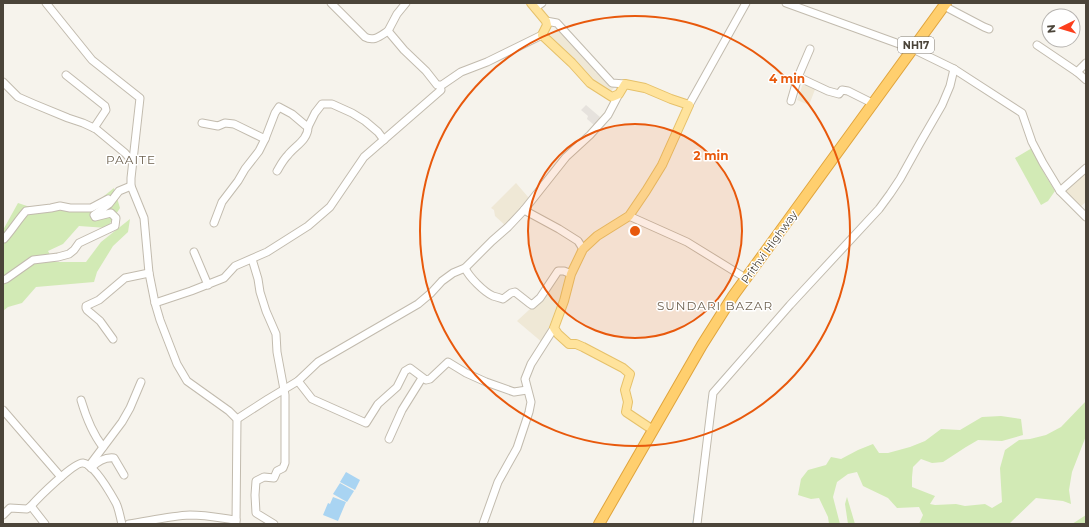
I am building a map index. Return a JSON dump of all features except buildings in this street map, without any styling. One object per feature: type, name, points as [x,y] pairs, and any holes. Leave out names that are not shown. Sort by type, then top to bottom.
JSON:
[{"type":"highway","name":"Prithvi Highway","points":[[599,524],[702,345],[733,296],[747,279],[914,49],[945,4]]},
{"type":"main road","points":[[536,5],[547,25],[542,35],[572,63],[590,83],[612,97],[620,94],[625,84],[645,88],[670,99],[689,105],[662,165],[629,216],[597,236],[583,249],[571,274],[564,301],[554,328],[558,334],[570,344],[576,344],[623,368],[630,374],[625,390],[628,402],[626,412],[653,430]]},
{"type":"street","points":[[46,3],[92,60],[140,98],[131,174],[132,186],[144,218],[149,273],[160,320],[177,364],[187,381],[229,411],[237,419],[236,522],[214,516],[191,515],[174,516],[129,524]]},
{"type":"street","points":[[331,3],[369,40],[373,40],[388,31],[397,14],[406,3]]},
{"type":"street","points":[[689,105],[746,3]]},
{"type":"street","points":[[786,3],[914,49],[954,69],[1022,113],[1032,142],[1060,191],[1086,217]]},
{"type":"street","points":[[945,4],[989,29]]},
{"type":"street","points":[[546,21],[557,23],[612,83],[625,84]]},
{"type":"street","points":[[388,31],[404,50],[422,66],[435,83],[440,86]]},
{"type":"street","points":[[440,86],[461,72],[487,62],[542,35]]},
{"type":"street","points":[[1038,45],[1086,80]]},
{"type":"street","points":[[791,101],[798,77],[810,49]]},
{"type":"street","points":[[1077,72],[1086,62]]},
{"type":"street","points":[[698,524],[713,393],[890,194],[942,104],[950,86],[954,69]]},
{"type":"street","points":[[66,76],[105,106],[106,110],[94,128]]},
{"type":"street","points":[[798,77],[828,91],[839,94],[842,90],[848,91],[874,104]]},
{"type":"street","points":[[3,82],[18,96],[68,118],[83,122],[94,128],[115,144],[133,162]]},
{"type":"street","points":[[155,303],[224,278],[235,266],[267,252],[308,226],[330,207],[364,157],[441,90],[440,86]]},
{"type":"street","points":[[237,419],[298,381],[318,362],[418,304],[442,281],[453,273],[465,268],[524,210],[566,158],[608,115],[620,94]]},
{"type":"street","points":[[277,171],[287,155],[305,138],[308,127],[315,113],[322,104],[332,104],[352,113],[365,121],[378,132],[384,140]]},
{"type":"street","points":[[214,223],[222,202],[259,151],[279,107],[292,114],[308,127]]},
{"type":"street","points":[[202,123],[218,126],[225,123],[234,124],[265,139]]},
{"type":"street","points":[[1060,191],[1086,168]]},
{"type":"street","points":[[3,280],[33,260],[69,254],[79,243],[115,226],[116,218],[111,213],[95,217],[94,215],[109,204],[119,191],[132,186]]},
{"type":"street","points":[[3,239],[12,231],[26,211],[60,206],[70,208],[91,208],[114,196]]},
{"type":"street","points":[[524,210],[578,241],[583,249]]},
{"type":"street","points":[[629,216],[686,242],[747,279]]},
{"type":"street","points":[[194,252],[208,285]]},
{"type":"street","points":[[252,259],[266,311],[276,334],[277,352],[285,400],[285,463],[283,468],[277,471],[274,478],[264,477],[256,481],[256,513],[274,524]]},
{"type":"street","points":[[465,268],[467,273],[492,295],[503,299],[515,292],[532,305],[540,298],[558,271],[564,271],[571,274]]},
{"type":"street","points":[[113,339],[100,321],[87,310],[86,306],[100,300],[125,278],[149,273]]},
{"type":"street","points":[[483,524],[498,482],[517,448],[529,412],[531,402],[525,379],[531,364],[554,328]]},
{"type":"street","points":[[298,381],[312,399],[366,423],[378,404],[397,387],[405,371],[410,368],[426,380],[430,379],[448,362],[466,373],[514,392],[527,390]]},
{"type":"street","points":[[389,440],[402,410],[422,378]]},
{"type":"street","points":[[90,467],[122,422],[142,382]]},
{"type":"street","points":[[81,400],[90,427],[103,447]]},
{"type":"street","points":[[3,410],[61,477]]},
{"type":"street","points":[[90,467],[110,457],[114,458],[124,475]]},
{"type":"street","points":[[3,515],[10,508],[27,509],[70,469],[84,463],[101,477],[117,504],[122,524]]},
{"type":"street","points":[[31,506],[45,524]]},
{"type":"shaded area","points":[[558,28],[594,67],[595,72],[615,87],[609,93],[606,92],[547,39]]},
{"type":"shaded area","points":[[804,81],[816,87],[809,105],[797,100]]},
{"type":"shaded area","points":[[586,105],[600,117],[594,125],[587,119],[588,116],[581,110]]},
{"type":"shaded area","points":[[1086,170],[1086,202],[1080,207],[1063,190]]},
{"type":"shaded area","points":[[516,183],[529,198],[520,214],[507,227],[495,216],[494,210],[491,208]]},
{"type":"shaded area","points":[[559,273],[569,276],[559,301],[555,318],[543,343],[517,321],[542,298]]},
{"type":"green space","points":[[1032,148],[1044,173],[1055,191],[1048,201],[1041,205],[1015,158]]},
{"type":"green space","points":[[114,188],[120,208],[107,228],[79,226],[63,244],[48,251],[54,262],[86,262],[101,242],[130,219],[128,232],[113,246],[97,272],[94,282],[36,287],[22,303],[8,307],[3,311],[3,230],[18,203],[42,211],[77,208],[94,204]]},
{"type":"green space","points":[[1086,401],[1086,436],[1072,472],[1069,490],[1071,504],[1063,501],[1036,498],[1009,524],[919,524],[923,515],[919,507],[897,508],[888,498],[863,486],[857,472],[848,474],[837,482],[833,497],[840,524],[829,524],[828,517],[819,498],[811,499],[798,495],[801,479],[808,470],[826,465],[831,457],[841,459],[873,444],[879,453],[888,453],[925,441],[941,429],[960,430],[982,417],[1001,416],[1021,419],[1023,435],[1002,441],[978,440],[943,462],[932,463],[921,459],[913,467],[912,487],[935,496],[930,504],[956,504],[965,506],[985,504],[992,508],[1002,502],[1000,468],[1005,450],[1019,440],[1046,435],[1061,427]]},
{"type":"green space","points":[[847,497],[855,524],[848,524],[845,504]]},
{"type":"green space","points":[[1086,515],[1086,524],[1072,524]]},
{"type":"water","points":[[346,472],[360,480],[355,490],[340,482]]},
{"type":"water","points":[[340,483],[354,491],[347,502],[333,494]]},
{"type":"water","points":[[333,497],[346,502],[338,521],[323,515],[328,503],[330,504]]},
{"type":"waterway","points":[[714,387],[742,355]]},
{"type":"waterway","points":[[708,403],[710,393]]},
{"type":"waterway","points":[[693,524],[696,504]]},
{"type":"district","name":"PAAITE","points":[[131,159]]},
{"type":"district","name":"SUNDARI BAZAR","points":[[715,305]]}]
